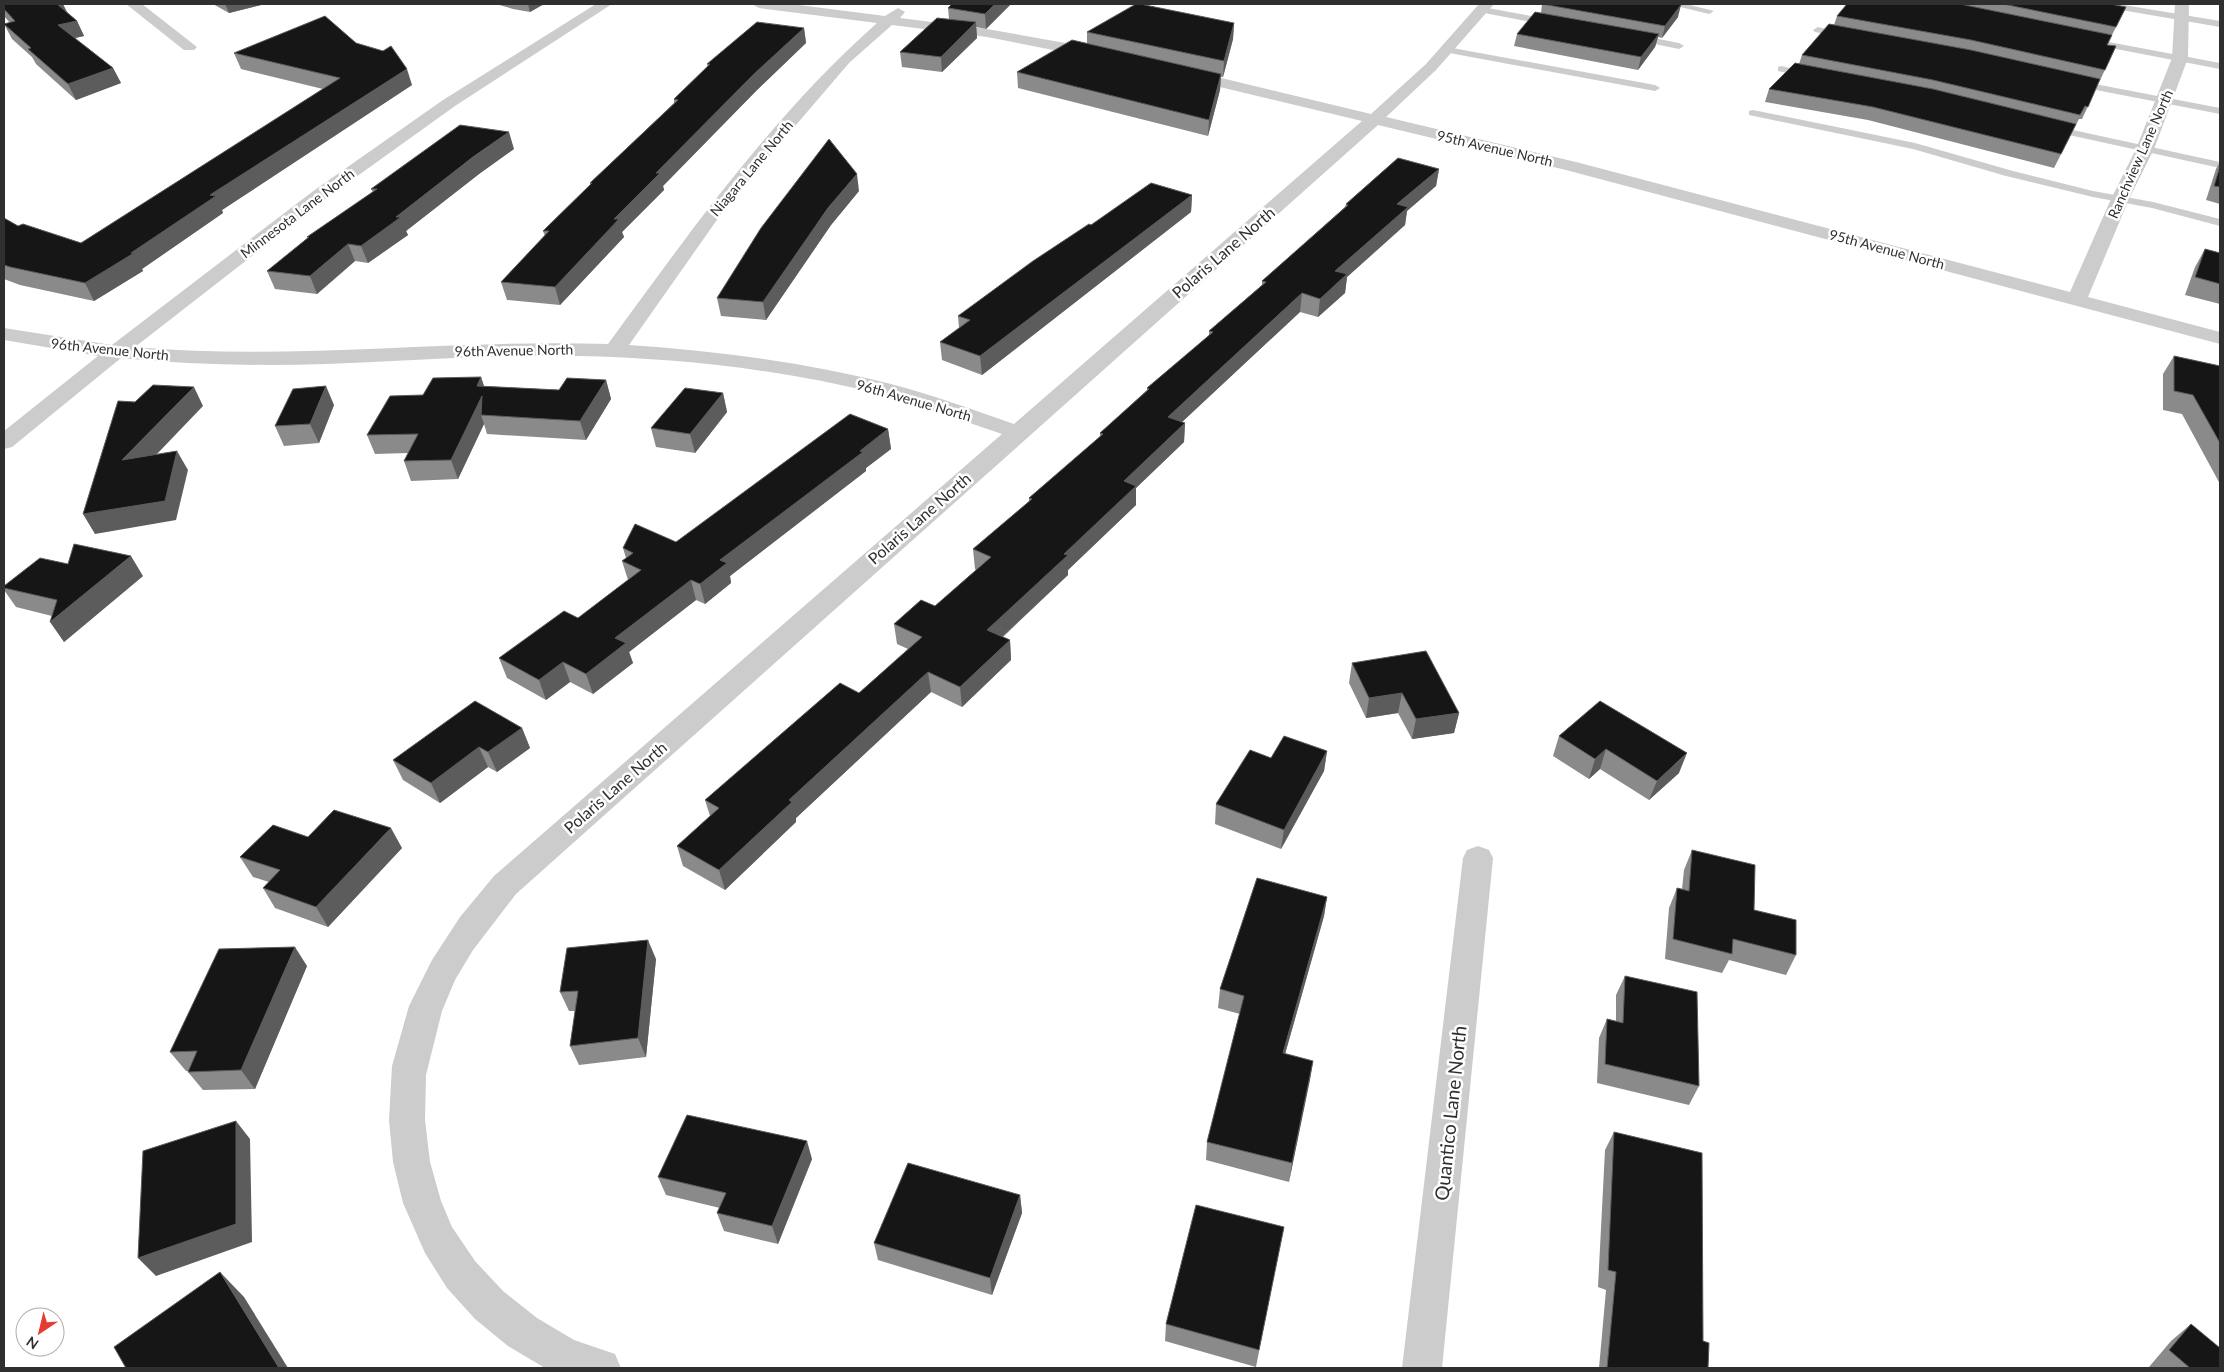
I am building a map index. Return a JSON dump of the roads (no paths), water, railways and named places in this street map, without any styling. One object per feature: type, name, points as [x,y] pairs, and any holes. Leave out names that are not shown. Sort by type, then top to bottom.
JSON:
[{"type":"street","points":[[133,4],[189,48]]},
{"type":"street","name":"Minnesota Lane North","points":[[4,442],[116,350],[318,196],[449,103],[605,4]]},
{"type":"street","points":[[759,4],[996,34],[1112,57]]},
{"type":"street","name":"Niagara Lane North","points":[[614,351],[720,203],[844,60],[908,4]]},
{"type":"street","name":"Polaris Lane North","points":[[600,1368],[562,1356],[514,1327],[470,1287],[440,1245],[417,1194],[406,1134],[408,1073],[428,1002],[458,944],[504,885],[1374,119],[1447,50],[1485,7]]},
{"type":"street","name":"Ranchview Lane North","points":[[2077,300],[2120,199],[2145,149],[2165,101],[2180,58],[2182,10]]},
{"type":"street","name":"95th Avenue North","points":[[1171,71],[1579,168],[2220,338]]},
{"type":"street","name":"96th Avenue North","points":[[4,334],[82,349],[221,358],[285,358],[533,349],[614,351],[716,358],[808,373],[885,389],[1017,432]]},
{"type":"street","name":"Quantico Lane North","points":[[1422,1368],[1478,858]]},
{"type":"lane","points":[[1673,4],[1709,11]]},
{"type":"lane","points":[[2104,4],[2182,10],[2220,24]]},
{"type":"lane","points":[[1485,7],[1561,24]]},
{"type":"lane","points":[[1818,30],[1859,38]]},
{"type":"lane","points":[[1620,35],[1679,46]]},
{"type":"lane","points":[[2084,40],[2220,66]]},
{"type":"lane","points":[[1447,50],[1654,88]]},
{"type":"lane","points":[[1781,69],[1820,77]]},
{"type":"lane","points":[[2061,80],[2220,111]]},
{"type":"lane","points":[[1753,113],[1915,146],[2010,174],[2220,223]]},
{"type":"lane","points":[[2036,125],[2220,165]]}]
